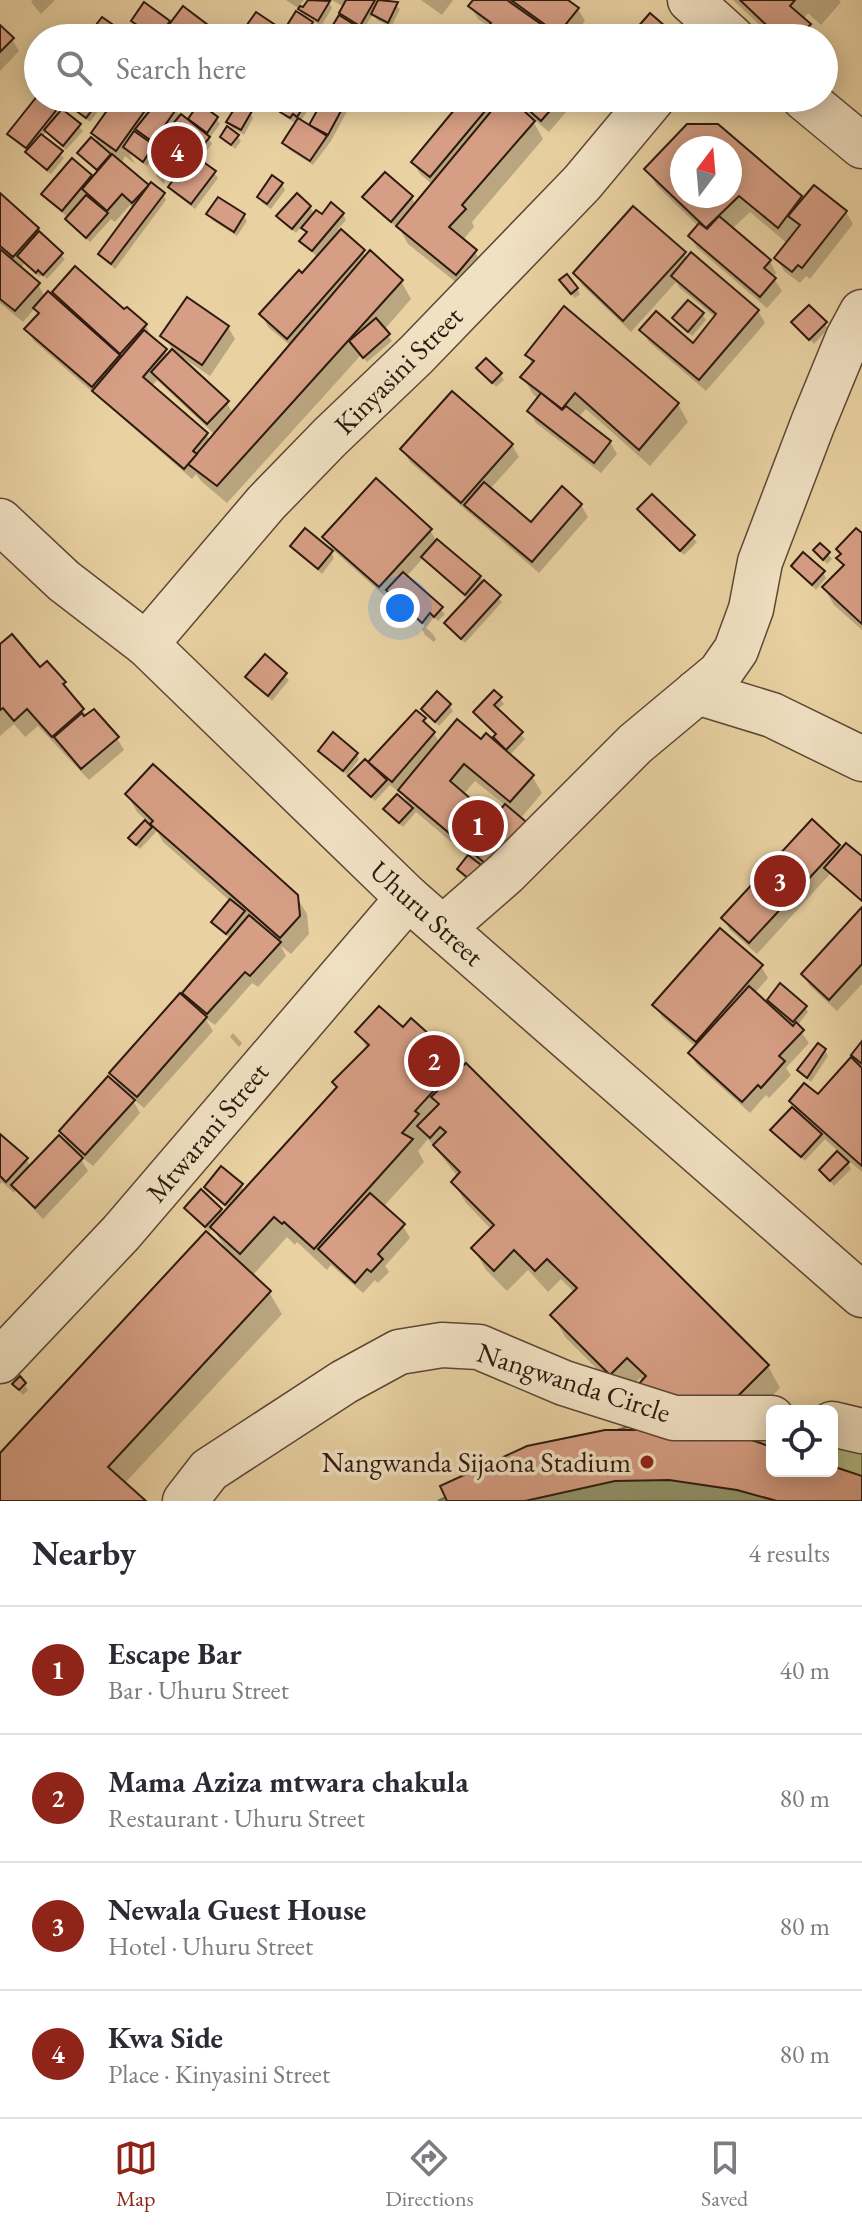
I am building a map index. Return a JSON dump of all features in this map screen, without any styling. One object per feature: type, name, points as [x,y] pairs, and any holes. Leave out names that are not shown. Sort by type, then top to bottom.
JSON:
[{"type":"street","name":"Kinyasini Street","points":[[146,644],[266,503],[416,355],[582,183],[641,112]]},
{"type":"street","points":[[821,112],[862,146]]},
{"type":"street","points":[[443,928],[506,873],[635,744],[720,673],[736,650],[751,609],[760,562],[813,423],[862,312]]},
{"type":"street","name":"Uhuru Street","points":[[0,521],[64,581],[146,644],[408,898],[862,1295]]},
{"type":"street","points":[[697,692],[772,715],[862,759]]},
{"type":"street","name":"Mtwarani Street","points":[[0,1361],[121,1233],[408,898]]},
{"type":"street","name":"Nangwanda Circle","points":[[185,1501],[209,1470],[344,1382],[399,1352],[442,1345],[479,1347],[564,1383],[674,1418],[766,1418]]},
{"type":"street","points":[[838,1425],[862,1431]]},
{"type":"green space","name":"Nangwanda Sijaona Stadium","points":[[644,1422],[766,1427],[766,1477],[838,1477],[838,1438],[862,1447],[862,1501],[438,1501],[542,1452]]},
{"type":"building","points":[[308,0],[330,1],[318,21],[298,9]]},
{"type":"building","points":[[346,0],[375,0],[361,24],[339,13]]},
{"type":"building","points":[[378,0],[398,2],[388,23],[371,14]]},
{"type":"building","points":[[473,0],[507,0],[541,24],[490,24],[468,6]]},
{"type":"building","points":[[511,0],[568,0],[579,8],[566,24],[544,24]]},
{"type":"building","points":[[740,0],[795,0],[790,6],[811,24],[765,24]]},
{"type":"building","points":[[144,2],[170,21],[168,24],[136,24],[131,21]]},
{"type":"building","points":[[183,6],[207,24],[170,24]]},
{"type":"building","points":[[296,11],[313,22],[312,24],[288,24]]},
{"type":"building","points":[[256,12],[274,24],[248,24]]},
{"type":"building","points":[[650,13],[663,24],[640,24]]},
{"type":"building","points":[[339,15],[353,24],[334,24]]},
{"type":"building","points":[[102,17],[112,24],[97,24]]},
{"type":"building","points":[[0,25],[14,38],[0,52]]},
{"type":"building","points":[[24,112],[55,112],[26,148],[7,134]]},
{"type":"building","points":[[59,112],[66,112],[81,124],[63,146],[44,130]]},
{"type":"building","points":[[106,112],[144,112],[116,151],[91,133]]},
{"type":"building","points":[[149,112],[174,112],[153,142],[135,129]]},
{"type":"building","points":[[193,112],[211,112],[218,117],[207,133],[188,119]]},
{"type":"building","points":[[232,112],[251,112],[241,130],[226,122]]},
{"type":"building","points":[[280,112],[300,112],[297,117],[293,114],[290,118]]},
{"type":"building","points":[[316,112],[340,112],[328,135],[309,125]]},
{"type":"building","points":[[452,112],[484,112],[430,177],[411,162]]},
{"type":"building","points":[[490,112],[525,112],[535,121],[462,205],[466,209],[449,227],[477,250],[456,275],[396,226]]},
{"type":"building","points":[[531,112],[549,112],[541,121]]},
{"type":"building","points":[[181,114],[210,137],[196,154],[167,131]]},
{"type":"building","points":[[298,118],[327,136],[310,161],[282,143]]},
{"type":"building","points":[[687,124],[718,124],[732,136],[676,136]]},
{"type":"building","points":[[227,126],[239,135],[231,145],[220,137]]},
{"type":"building","points":[[134,131],[154,145],[143,162],[123,147]]},
{"type":"building","points":[[41,134],[63,151],[47,170],[25,152]]},
{"type":"building","points":[[168,134],[191,153],[179,169],[161,156],[165,151],[159,146]]},
{"type":"building","points":[[91,137],[111,154],[97,170],[77,153]]},
{"type":"building","points":[[670,142],[670,194],[644,169]]},
{"type":"building","points":[[742,145],[802,196],[778,228],[742,198]]},
{"type":"building","points":[[112,154],[149,185],[132,203],[122,194],[107,211],[82,189]]},
{"type":"building","points":[[192,154],[216,171],[191,204],[168,187]]},
{"type":"building","points":[[72,158],[92,175],[62,211],[41,194]]},
{"type":"building","points":[[385,172],[413,196],[391,222],[362,197]]},
{"type":"building","points":[[272,175],[283,183],[267,204],[257,197]]},
{"type":"building","points":[[151,182],[165,193],[111,264],[98,254]]},
{"type":"building","points":[[814,185],[847,211],[802,268],[798,265],[792,272],[774,258],[800,225],[788,216]]},
{"type":"building","points":[[0,193],[39,228],[13,257],[0,246]]},
{"type":"building","points":[[297,193],[311,206],[292,229],[276,216]]},
{"type":"building","points":[[86,195],[108,213],[86,238],[65,219]]},
{"type":"building","points":[[218,197],[245,214],[234,232],[206,214]]},
{"type":"building","points":[[331,202],[344,213],[312,251],[299,241],[307,232],[301,228],[316,210],[322,214]]},
{"type":"building","points":[[633,206],[686,252],[623,321],[573,273]]},
{"type":"building","points":[[685,208],[727,208],[706,228]]},
{"type":"building","points":[[719,216],[771,260],[764,268],[776,278],[760,297],[688,236],[699,223],[707,229]]},
{"type":"building","points":[[341,229],[365,250],[287,339],[259,314],[299,270],[302,273]]},
{"type":"building","points":[[39,231],[63,253],[43,275],[38,270],[36,273],[17,256]]},
{"type":"building","points":[[0,249],[40,283],[15,311],[0,299]]},
{"type":"building","points":[[370,250],[403,280],[217,486],[188,464]]},
{"type":"building","points":[[691,252],[759,310],[699,380],[639,330],[656,311],[693,343],[716,314],[671,276]]},
{"type":"building","points":[[75,266],[124,309],[127,307],[147,324],[120,354],[52,292]]},
{"type":"building","points":[[567,274],[578,288],[571,294],[559,280]]},
{"type":"building","points":[[48,291],[120,355],[92,387],[24,329],[39,313],[33,308]]},
{"type":"building","points":[[187,297],[229,326],[202,365],[160,336]]},
{"type":"building","points":[[688,300],[704,313],[688,332],[672,318]]},
{"type":"building","points":[[809,305],[827,322],[809,340],[791,322]]},
{"type":"building","points":[[564,306],[679,403],[639,450],[575,393],[562,409],[520,377],[534,361],[525,355]]},
{"type":"building","points":[[376,318],[390,334],[363,358],[349,341]]},
{"type":"building","points":[[144,330],[167,349],[143,377],[208,433],[193,451],[197,454],[184,469],[92,391]]},
{"type":"building","points":[[172,349],[229,401],[207,424],[151,372]]},
{"type":"building","points":[[486,358],[502,373],[492,383],[476,368]]},
{"type":"building","points":[[452,391],[513,444],[461,503],[400,449]]},
{"type":"building","points":[[541,393],[562,410],[566,406],[611,441],[594,463],[527,411]]},
{"type":"building","points":[[376,478],[432,529],[379,587],[322,537]]},
{"type":"building","points":[[484,482],[531,522],[562,486],[582,504],[532,562],[464,505]]},
{"type":"building","points":[[652,494],[695,535],[680,551],[637,509]]},
{"type":"building","points":[[305,528],[333,551],[318,569],[290,546]]},
{"type":"building","points":[[856,528],[862,533],[862,624],[822,587],[844,565],[836,558],[841,554],[836,549]]},
{"type":"building","points":[[437,539],[481,576],[465,595],[421,557]]},
{"type":"building","points":[[820,543],[830,552],[823,560],[813,550]]},
{"type":"building","points":[[803,552],[825,571],[812,585],[791,566]]},
{"type":"building","points":[[403,572],[443,607],[434,617],[430,613],[422,623],[386,590]]},
{"type":"building","points":[[484,580],[501,595],[461,639],[444,623]]},
{"type":"building","points":[[12,634],[40,667],[47,661],[84,709],[52,737],[27,709],[14,721],[3,708],[0,710],[0,644]]},
{"type":"building","points":[[265,654],[287,673],[268,696],[245,677]]},
{"type":"building","points":[[494,690],[502,697],[494,705],[523,732],[506,750],[493,737],[496,734],[473,712]]},
{"type":"building","points":[[437,691],[451,704],[435,722],[421,709]]},
{"type":"building","points":[[94,709],[119,737],[81,769],[54,737],[82,713],[84,716]]},
{"type":"building","points":[[416,710],[435,732],[392,782],[368,762]]},
{"type":"building","points":[[457,719],[481,739],[486,733],[534,775],[510,802],[464,764],[450,781],[493,818],[505,804],[537,831],[499,875],[398,790]]},
{"type":"building","points":[[333,732],[358,753],[343,771],[318,751]]},
{"type":"building","points":[[365,759],[387,780],[371,797],[348,776]]},
{"type":"building","points":[[153,764],[298,895],[300,916],[280,938],[150,824],[153,821],[125,794]]},
{"type":"building","points":[[397,794],[413,808],[399,823],[383,809]]},
{"type":"building","points":[[812,819],[840,845],[749,943],[721,918]]},
{"type":"building","points":[[145,820],[152,827],[136,845],[128,838]]},
{"type":"building","points":[[846,843],[862,856],[862,901],[824,868]]},
{"type":"building","points":[[468,855],[493,874],[481,889],[457,869]]},
{"type":"building","points":[[230,899],[245,911],[226,934],[211,922]]},
{"type":"building","points":[[862,907],[862,964],[829,1000],[801,974]]},
{"type":"building","points":[[249,915],[281,942],[250,976],[245,972],[207,1014],[182,993]]},
{"type":"building","points":[[720,928],[763,965],[696,1042],[652,1005]]},
{"type":"building","points":[[780,983],[807,1006],[793,1022],[767,1000]]},
{"type":"building","points":[[749,986],[793,1026],[796,1022],[804,1030],[779,1056],[785,1061],[761,1088],[758,1085],[742,1102],[688,1053]]},
{"type":"building","points":[[180,993],[207,1017],[137,1097],[109,1073]]},
{"type":"building","points":[[379,1006],[403,1027],[411,1018],[460,1062],[415,1111],[419,1114],[402,1133],[413,1139],[314,1249],[274,1217],[240,1254],[210,1227],[337,1087],[332,1082],[369,1045],[355,1032]]},
{"type":"building","points":[[862,1041],[862,1064],[851,1055]]},
{"type":"building","points":[[818,1043],[826,1049],[807,1078],[797,1070]]},
{"type":"building","points":[[851,1057],[862,1068],[862,1166],[789,1101],[804,1083],[818,1094]]},
{"type":"building","points":[[466,1063],[769,1365],[733,1401],[655,1406],[636,1387],[646,1376],[627,1358],[610,1375],[550,1315],[577,1288],[547,1259],[535,1271],[514,1250],[494,1271],[471,1248],[494,1225],[451,1182],[460,1172],[433,1145],[446,1132],[440,1127],[430,1138],[417,1126],[439,1104],[431,1097]]},
{"type":"building","points":[[108,1076],[135,1100],[85,1155],[59,1131]]},
{"type":"building","points":[[792,1107],[822,1134],[801,1157],[770,1130]]},
{"type":"building","points":[[0,1134],[28,1158],[6,1182],[0,1176]]},
{"type":"building","points":[[59,1135],[83,1158],[35,1208],[11,1185]]},
{"type":"building","points":[[837,1151],[849,1162],[830,1181],[819,1170]]},
{"type":"building","points":[[221,1166],[243,1184],[225,1205],[204,1187]]},
{"type":"building","points":[[201,1189],[222,1209],[205,1227],[184,1208]]},
{"type":"building","points":[[370,1193],[405,1224],[378,1254],[383,1259],[371,1272],[367,1269],[355,1283],[318,1249]]},
{"type":"building","points":[[206,1231],[271,1291],[108,1467],[146,1501],[0,1501],[0,1453]]},
{"type":"building","points":[[20,1376],[26,1383],[19,1390],[12,1384]]},
{"type":"building","name":"Nangwanda Sijaona Stadium","points":[[605,1430],[722,1430],[766,1445],[766,1477],[838,1477],[838,1468],[862,1476],[862,1501],[777,1501],[737,1490],[669,1480],[615,1481],[525,1501],[447,1501],[440,1486],[527,1446]]},
{"type":"place","name":"Kwa Side","points":[[177,152]]},
{"type":"place","name":"Escape Bar","points":[[478,826]]},
{"type":"place","name":"Newala Guest House","points":[[780,881]]},
{"type":"place","name":"Mama Aziza mtwara chakula","points":[[434,1061]]},
{"type":"place","name":"Nangwanda Sijaona Stadium","points":[[647,1462]]}]
